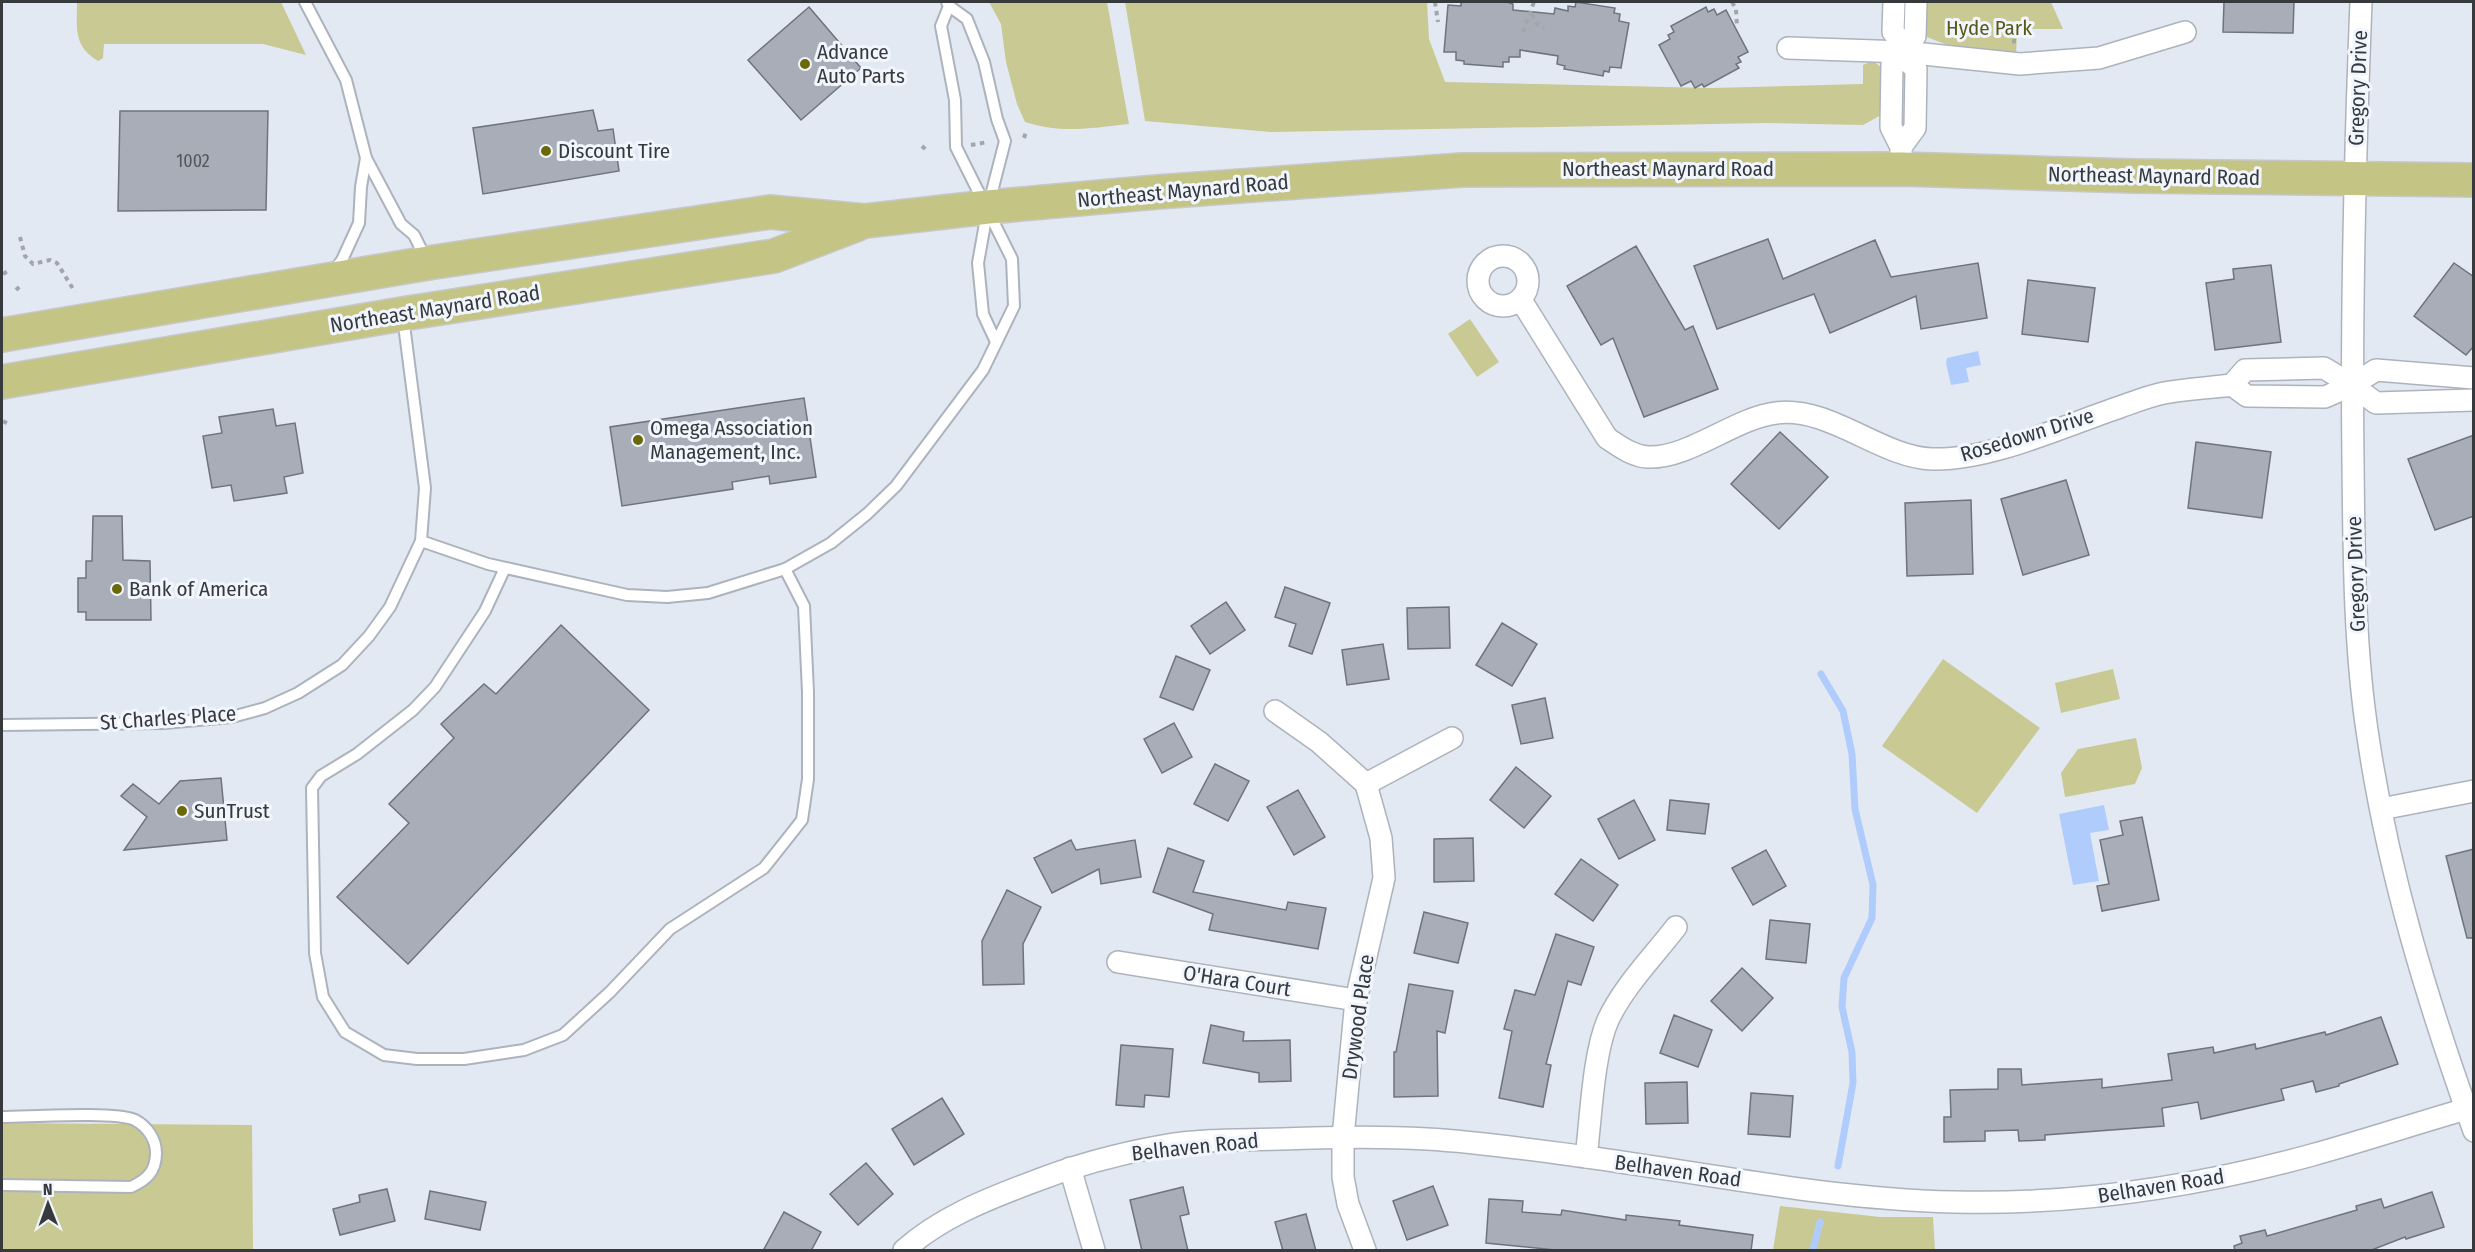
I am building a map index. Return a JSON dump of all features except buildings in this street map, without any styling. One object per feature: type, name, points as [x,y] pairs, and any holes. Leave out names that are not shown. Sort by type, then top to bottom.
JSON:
[{"type":"main road","name":"Northeast Maynard Road","points":[[2,335],[428,263],[770,212],[865,221],[988,207],[1462,170],[1901,158],[2134,177],[2474,180]]},
{"type":"main road","name":"Northeast Maynard Road","points":[[2,382],[402,314],[774,255],[865,221]]},
{"type":"street","points":[[1894,2],[1893,32],[1904,52]]},
{"type":"street","points":[[1901,158],[1892,127],[1892,64],[1916,36],[1916,2]]},
{"type":"street","name":"Gregory Drive","points":[[2361,2],[2354,179],[2352,385],[2355,560],[2361,691],[2381,809],[2406,922],[2474,1131]]},
{"type":"street","points":[[1788,48],[1904,52],[2020,64],[2099,58],[2185,32]]},
{"type":"street","name":"Rosedown Drive","points":[[1521,300],[1607,438],[1626,451],[1648,457],[1674,453],[1759,416],[1779,412],[1804,415],[1830,423],[1904,454],[1931,459],[1965,457],[1999,448],[2164,393],[2232,385],[2245,370],[2324,368],[2352,385]]},
{"type":"street","points":[[2474,378],[2376,370],[2352,385],[2376,403],[2474,400]]},
{"type":"street","name":"Rosedown Drive","points":[[2232,385],[2247,396],[2325,397],[2352,385]]},
{"type":"street","points":[[1275,711],[1319,742],[1366,784],[1452,738]]},
{"type":"street","name":"Drywood Place","points":[[1365,1251],[1348,1204],[1343,1177],[1343,1137],[1356,1000],[1384,878],[1381,838],[1366,784]]},
{"type":"street","points":[[2381,809],[2474,791]]},
{"type":"street","points":[[1586,1157],[1599,1053],[1607,1023],[1617,1002],[1676,927]]},
{"type":"street","name":"O'Hara Court","points":[[1118,962],[1356,1000]]},
{"type":"street","name":"Belhaven Road","points":[[904,1251],[922,1234],[989,1198],[1070,1168],[1164,1146],[1212,1140],[1343,1137],[1425,1139],[1586,1157],[1864,1198],[1956,1202],[2084,1198],[2160,1189],[2228,1176],[2312,1155],[2466,1109]]},
{"type":"street","points":[[1070,1168],[1094,1251]]},
{"type":"lane","points":[[305,2],[346,80],[366,159],[401,224],[414,235],[428,263]]},
{"type":"lane","points":[[421,541],[505,568],[644,597],[708,593],[785,569],[831,543],[867,514],[896,486],[983,370],[1014,306],[1012,259],[988,207],[956,147],[955,100],[941,26],[948,4],[967,19],[984,63],[997,119],[1005,141],[988,207],[978,263],[983,314],[996,342]]},
{"type":"lane","points":[[327,280],[342,260],[359,223],[361,187],[366,159]]},
{"type":"lane","name":"St Charles Place","points":[[2,725],[164,723],[232,717],[266,708],[298,693],[342,665],[369,636],[390,607],[421,541],[425,488],[402,314]]},
{"type":"lane","points":[[505,568],[485,611],[435,687],[413,710],[357,754],[321,776],[312,788],[315,953],[323,997],[345,1032],[384,1055],[417,1059],[464,1059],[524,1050],[562,1035],[610,992],[670,929],[764,868],[802,820],[808,779],[808,692],[804,606],[785,569]]},
{"type":"lane","points":[[2,1117],[107,1116],[135,1120],[151,1134],[156,1143],[156,1158],[152,1173],[131,1188],[2,1185]]},
{"type":"path","points":[[1435,2],[1438,22]]},
{"type":"path","points":[[1523,32],[1534,2]]},
{"type":"path","points":[[1732,2],[1736,9],[1737,27]]},
{"type":"path","points":[[1531,13],[1536,23],[1544,28]]},
{"type":"path","points":[[1024,138],[1026,132]]},
{"type":"path","points":[[971,145],[988,142]]},
{"type":"path","points":[[922,146],[928,152]]},
{"type":"path","points":[[20,237],[25,256],[33,264],[50,260],[57,263],[75,292]]},
{"type":"path","points":[[3,274],[8,271]]},
{"type":"path","points":[[3,421],[8,424]]},
{"type":"green space","points":[[77,2],[281,2],[306,55],[263,44],[104,44],[103,58],[98,61],[80,43],[77,28]]},
{"type":"green space","points":[[989,2],[1107,2],[1129,124],[1064,129],[1025,122],[1017,104],[1006,62],[1001,24]]},
{"type":"green space","points":[[1125,2],[1427,2],[1429,39],[1445,82],[1711,88],[1863,84],[1863,65],[1872,61],[1879,65],[1885,77],[1883,114],[1863,125],[1767,123],[1271,132],[1145,121]]},
{"type":"green space","name":"Hyde Park","points":[[1919,2],[2051,2],[2063,29],[2017,29],[2016,58],[1950,46],[1919,34]]},
{"type":"green space","points":[[1470,319],[1499,362],[1477,377],[1448,334]]},
{"type":"green space","points":[[1943,659],[2040,728],[1977,813],[1882,746]]},
{"type":"green space","points":[[2113,669],[2120,699],[2061,713],[2055,683]]},
{"type":"green space","points":[[2136,738],[2142,768],[2135,784],[2065,797],[2061,773],[2078,749]]},
{"type":"green space","points":[[2,1123],[252,1125],[253,1250],[2,1250]]},
{"type":"green space","points":[[1780,1206],[1880,1217],[1933,1217],[1935,1250],[1773,1250]]},
{"type":"water","points":[[1978,351],[1981,365],[1966,368],[1969,382],[1951,385],[1947,358]]},
{"type":"water","points":[[2104,805],[2109,830],[2090,833],[2099,881],[2073,885],[2059,814]]},
{"type":"waterway","points":[[1821,674],[1843,711],[1852,754],[1855,809],[1873,885],[1872,918],[1844,978],[1842,1007],[1852,1052],[1853,1083],[1838,1166]]},
{"type":"waterway","points":[[1813,1250],[1820,1222]]},
{"type":"place","name":"Advance Auto Parts","points":[[805,64]]},
{"type":"place","name":"Discount Tire","points":[[546,151]]},
{"type":"place","name":"Omega Association Management, Inc.","points":[[638,440]]},
{"type":"place","name":"Bank of America","points":[[117,589]]},
{"type":"place","name":"SunTrust","points":[[182,811]]}]
